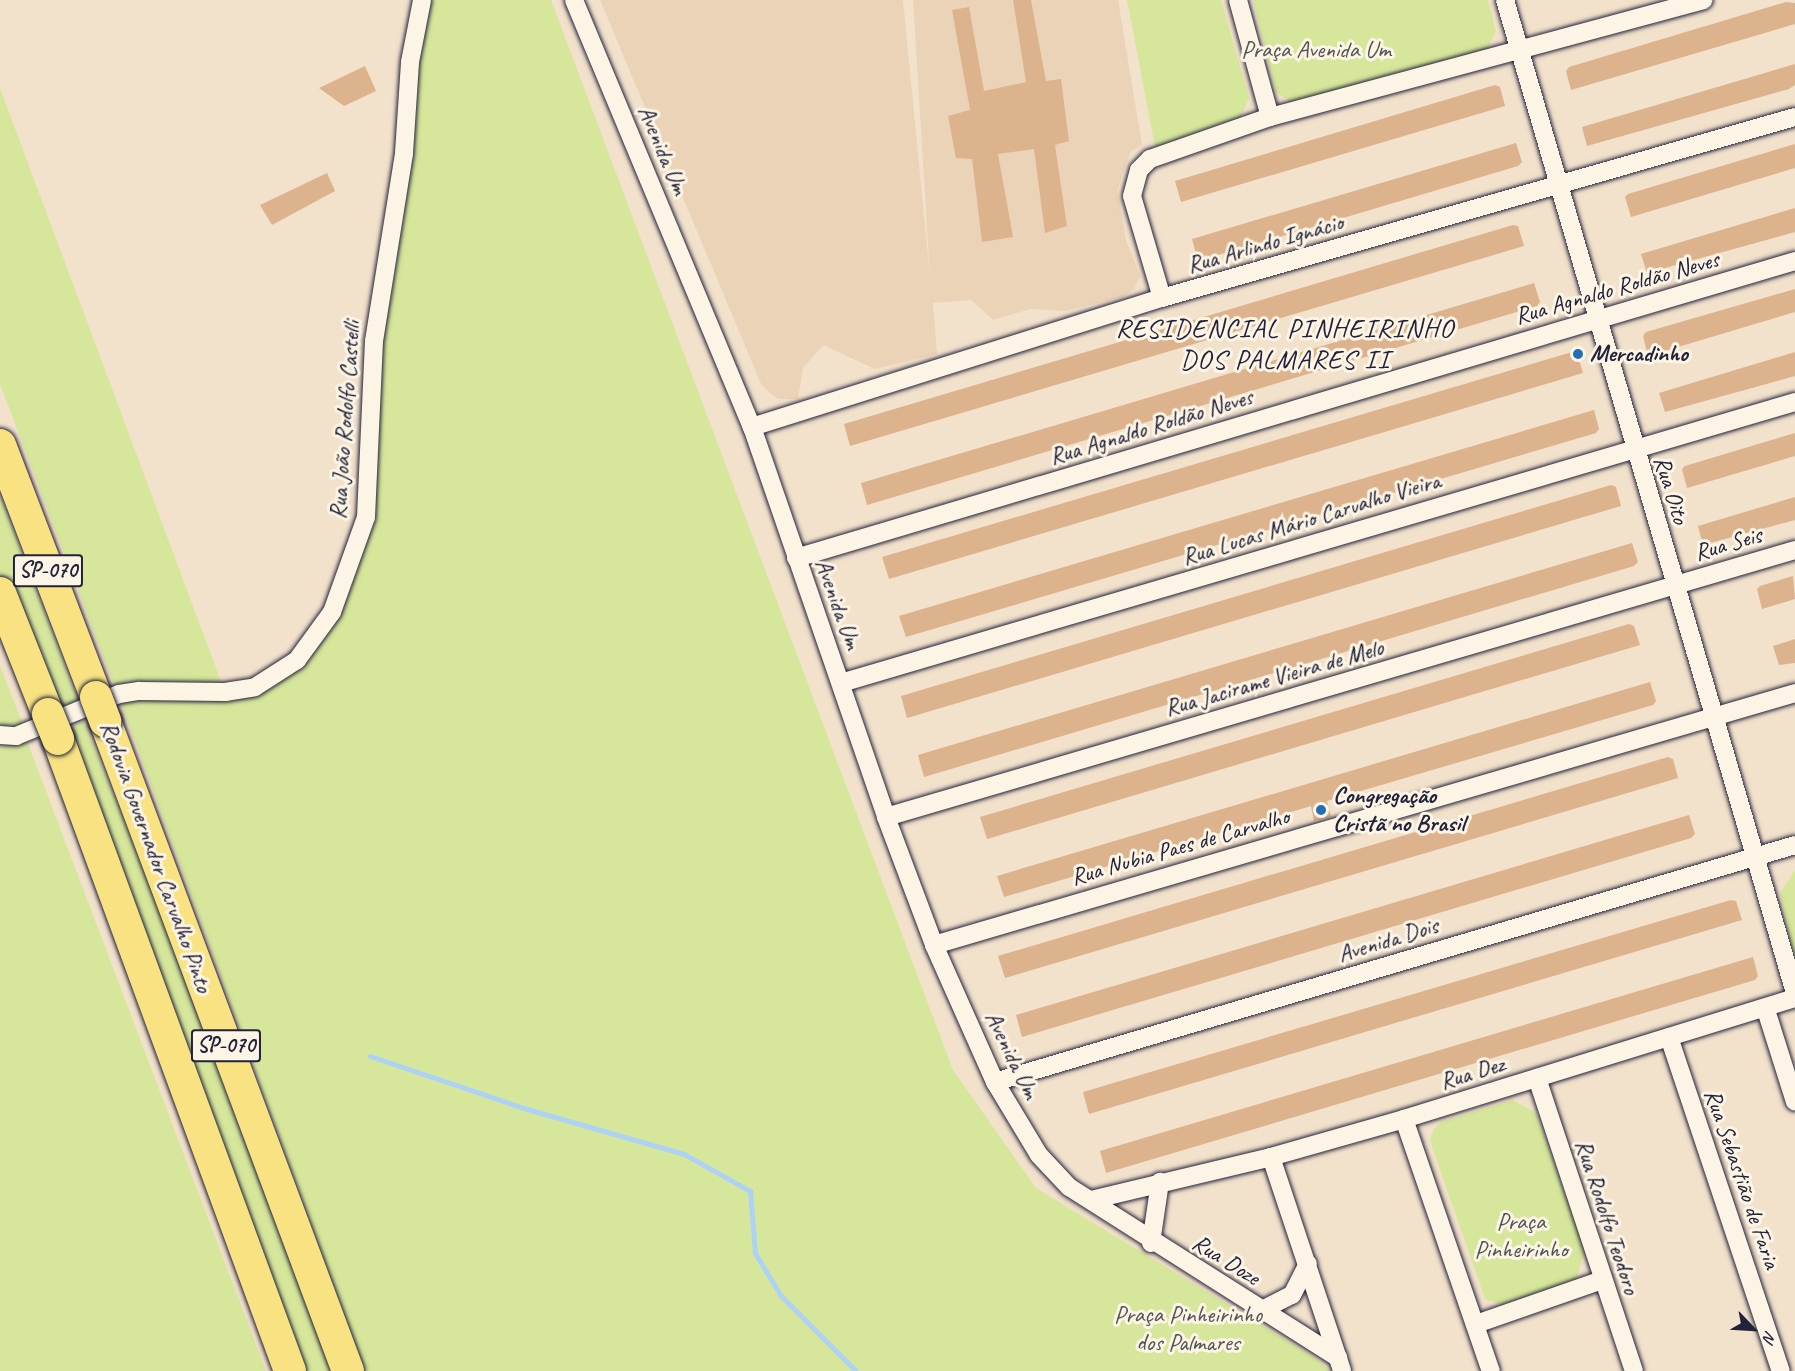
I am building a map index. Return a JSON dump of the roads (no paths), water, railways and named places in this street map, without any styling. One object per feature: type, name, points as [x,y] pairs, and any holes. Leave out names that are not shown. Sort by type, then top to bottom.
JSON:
[{"type":"highway","name":"Rodovia Governador Carvalho Pinto","points":[[0,445],[348,1371]]},
{"type":"highway","name":"SP-070","points":[[0,593],[53,727],[290,1371]]},
{"type":"street","name":"Avenida Um","points":[[574,0],[752,427],[886,817],[934,945],[995,1082],[1049,1170],[1091,1200]]},
{"type":"street","points":[[1238,0],[1270,117]]},
{"type":"street","name":"Rua Oito","points":[[1505,0],[1560,185],[1596,319],[1715,715],[1795,993]]},
{"type":"street","points":[[1162,298],[1132,196],[1139,170],[1150,159],[1270,117],[1703,0]]},
{"type":"street","name":"Rua João Rodolfo Castelli","points":[[0,735],[16,736],[119,694],[225,692],[255,687],[297,660],[332,612],[366,518],[374,341],[404,153],[410,62],[422,4]]},
{"type":"street","name":"Rua Arlindo Ignácio","points":[[752,427],[1162,298],[1795,117]]},
{"type":"street","name":"Rua Agnaldo Roldão Neves","points":[[796,558],[1795,261]]},
{"type":"street","name":"Rua Lucas Mário Carvalho Vieira","points":[[841,683],[1795,402]]},
{"type":"street","name":"Rua Seis","points":[[1675,584],[1795,550]]},
{"type":"street","name":"Rua Jacirame Vieira de Melo","points":[[886,817],[1675,584]]},
{"type":"street","name":"Rua Nubia Paes de Carvalho","points":[[934,945],[1795,693]]},
{"type":"street","name":"Avenida Dois","points":[[995,1082],[1795,845]]},
{"type":"street","name":"Rua Dez","points":[[1091,1200],[1271,1157],[1404,1119],[1669,1037],[1766,1010],[1795,998]]},
{"type":"street","points":[[1766,1010],[1795,1102]]},
{"type":"street","name":"Rua Sebastião de Faria","points":[[1669,1037],[1781,1371]]},
{"type":"street","name":"Rua Rodolfo Teodoro","points":[[1537,1078],[1634,1371]]},
{"type":"street","points":[[1404,1119],[1491,1371]]},
{"type":"street","points":[[1271,1157],[1340,1364]]},
{"type":"street","points":[[1151,1243],[1160,1182]]},
{"type":"street","name":"Rua Doze","points":[[1091,1200],[1151,1243],[1262,1310],[1340,1364]]},
{"type":"street","points":[[1262,1310],[1292,1295],[1308,1264]]},
{"type":"street","points":[[1476,1324],[1602,1280]]},
{"type":"waterway","points":[[370,1056],[527,1109],[684,1154],[750,1191],[755,1253],[781,1296],[856,1371]]},
{"type":"place","name":"Mercadinho","points":[[1578,354]]},
{"type":"place","name":"Congregação Cristã no Brasil","points":[[1321,810]]},
{"type":"district","name":"RESIDENCIAL PINHEIRINHO DOS PALMARES II","points":[[1285,344]]},
{"type":"park label","name":"Praça Avenida Um","points":[[1316,50]]},
{"type":"park label","name":"Praça Pinheirinho","points":[[1521,1236]]},
{"type":"park label","name":"Praça Pinheirinho dos Palmares","points":[[1188,1329]]}]
